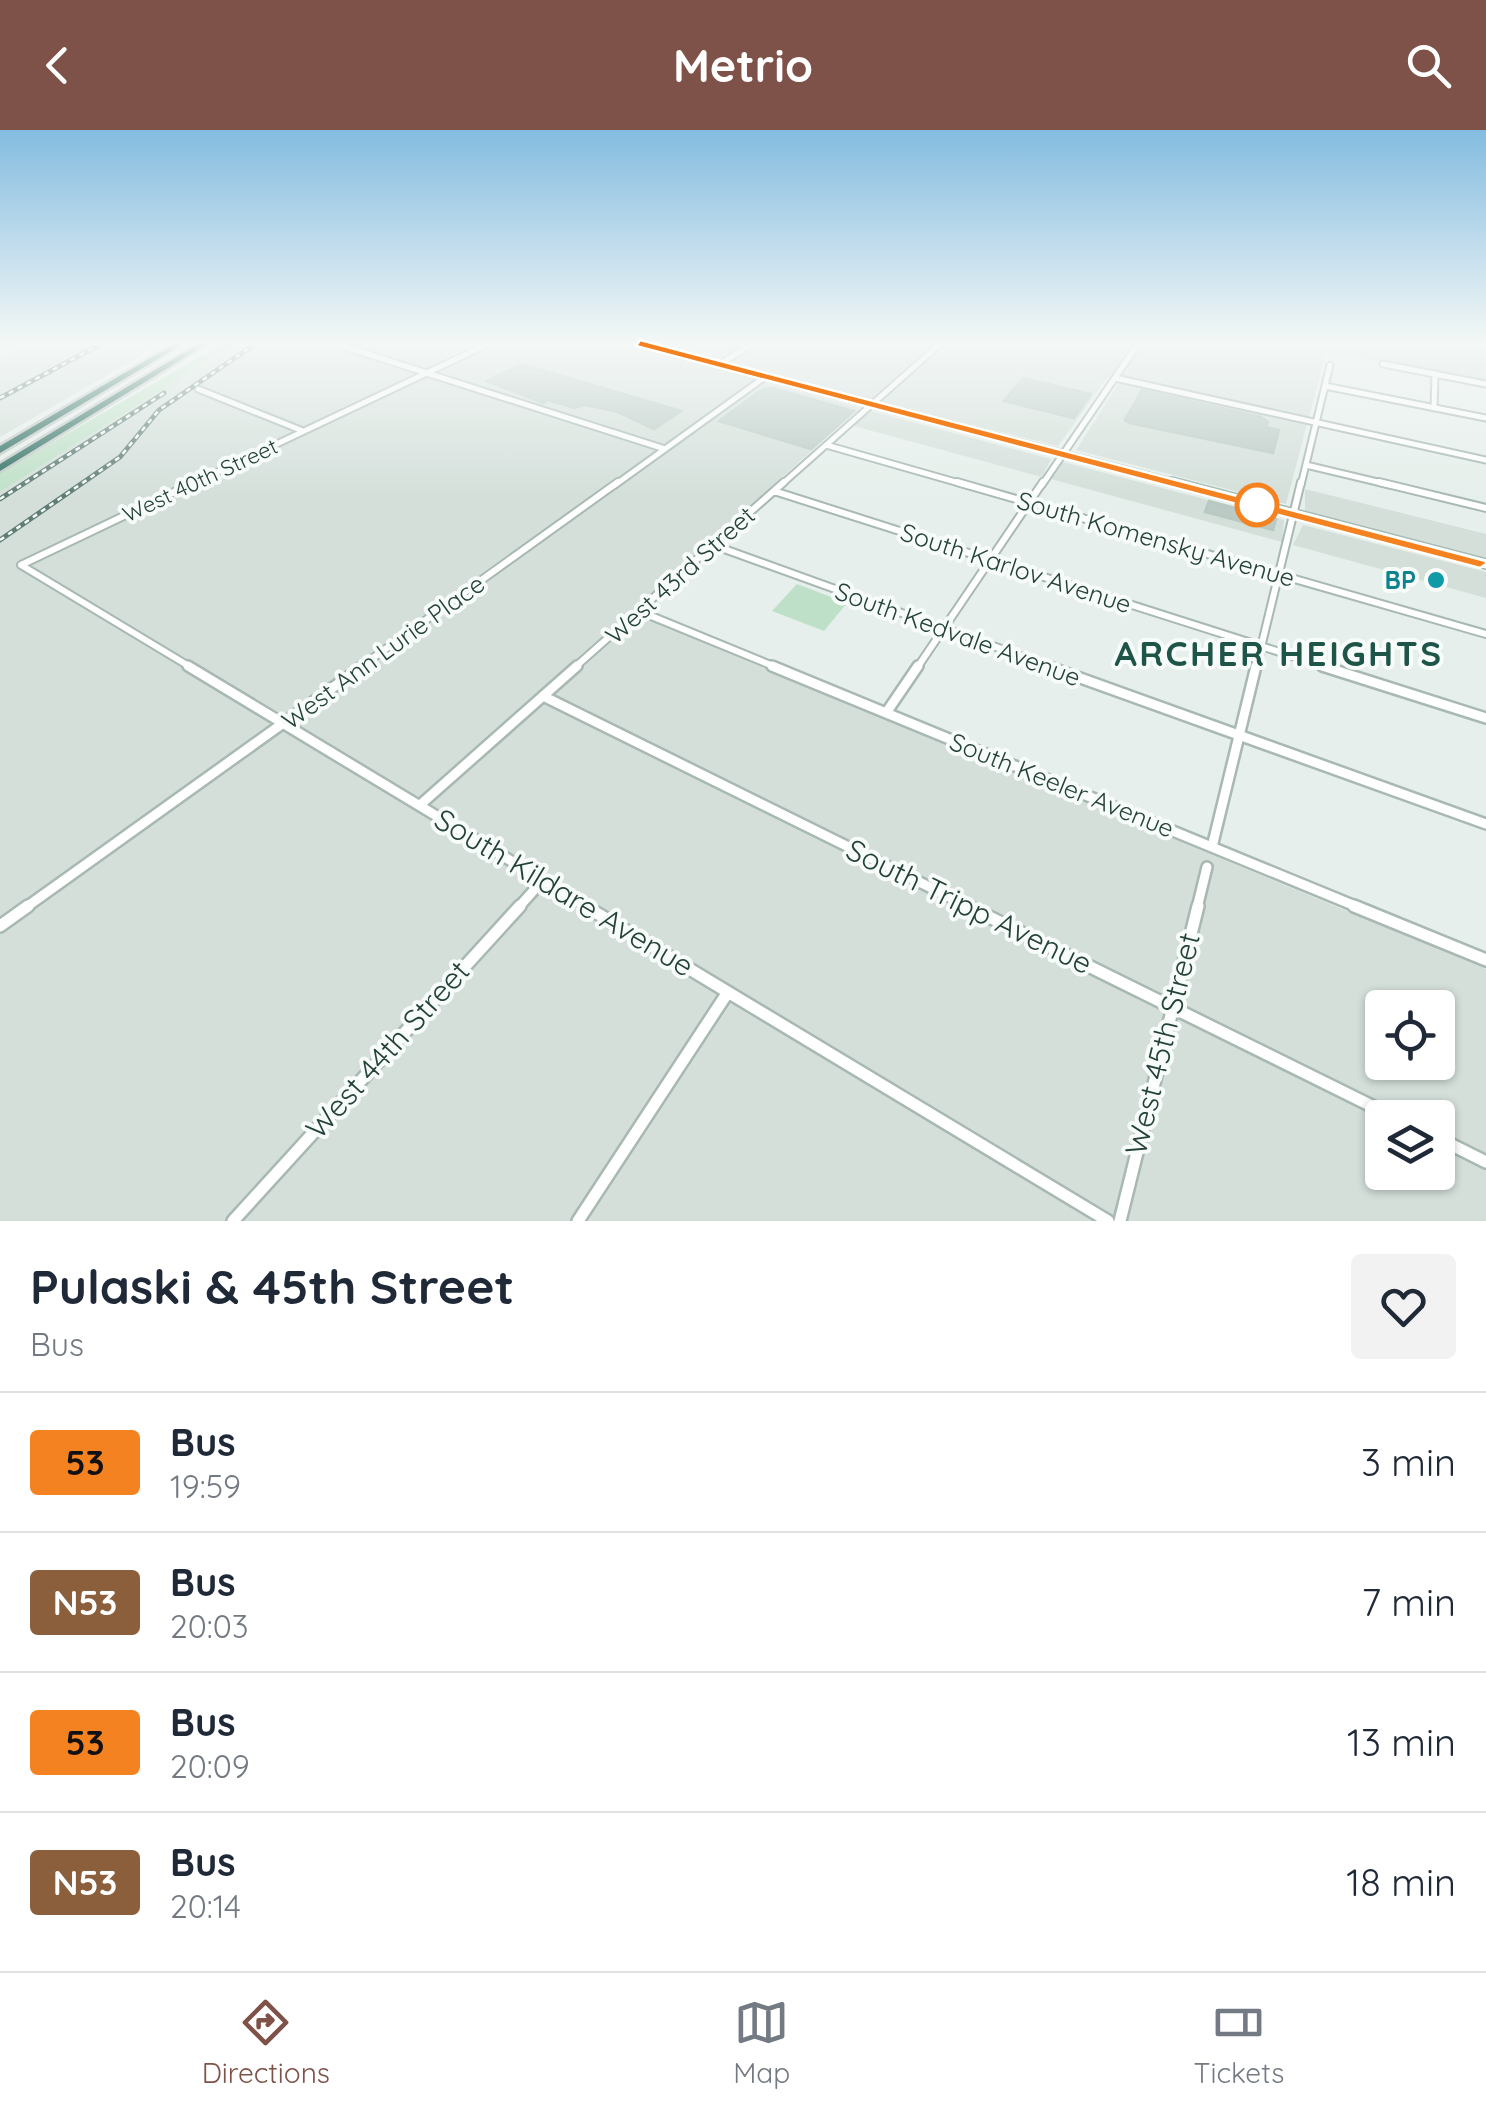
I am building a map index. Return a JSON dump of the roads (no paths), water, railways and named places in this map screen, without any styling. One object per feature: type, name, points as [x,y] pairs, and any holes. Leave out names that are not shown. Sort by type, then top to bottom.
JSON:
[{"type":"highway","points":[[52,419],[90,395]]},
{"type":"highway","points":[[0,450],[93,395]]},
{"type":"highway","points":[[0,468],[118,395]]},
{"type":"highway","points":[[90,412],[122,395]]},
{"type":"main road","points":[[832,395],[1486,564]]},
{"type":"street","points":[[213,395],[303,431]]},
{"type":"street","name":"West 40th Street","points":[[21,565],[380,395]]},
{"type":"street","points":[[495,395],[666,450]]},
{"type":"street","name":"West Ann Lurie Place","points":[[0,926],[741,395]]},
{"type":"street","name":"West 43rd Street","points":[[420,805],[882,395]]},
{"type":"street","points":[[886,712],[1103,395]]},
{"type":"street","points":[[1192,395],[1486,460]]},
{"type":"street","points":[[1212,847],[1323,395]]},
{"type":"street","points":[[1369,395],[1486,418]]},
{"type":"street","points":[[1434,395],[1434,408]]},
{"type":"street","name":"South Komensky Avenue","points":[[826,444],[1486,634]]},
{"type":"street","points":[[1306,465],[1486,508]]},
{"type":"street","name":"South Karlov Avenue","points":[[774,491],[1486,718]]},
{"type":"street","name":"South Kedvale Avenue","points":[[712,546],[1486,824]]},
{"type":"street","name":"South Kildare Avenue","points":[[21,565],[1108,1221]]},
{"type":"street","name":"South Keeler Avenue","points":[[638,611],[1486,960]]},
{"type":"street","name":"South Tripp Avenue","points":[[543,696],[1365,1103]]},
{"type":"street","name":"West 45th Street","points":[[1120,1221],[1207,867]]},
{"type":"street","name":"West 44th Street","points":[[233,1221],[543,880]]},
{"type":"street","points":[[578,1221],[728,992]]},
{"type":"street","points":[[1455,1146],[1486,1162]]},
{"type":"railway","points":[[0,398],[6,395]]},
{"type":"railway","points":[[0,499],[161,395]]},
{"type":"railway","points":[[0,540],[120,457],[159,410],[181,395]]},
{"type":"place","name":"BP","points":[[1436,580]]},
{"type":"district","name":"ARCHER HEIGHTS","points":[[1279,654]]}]
